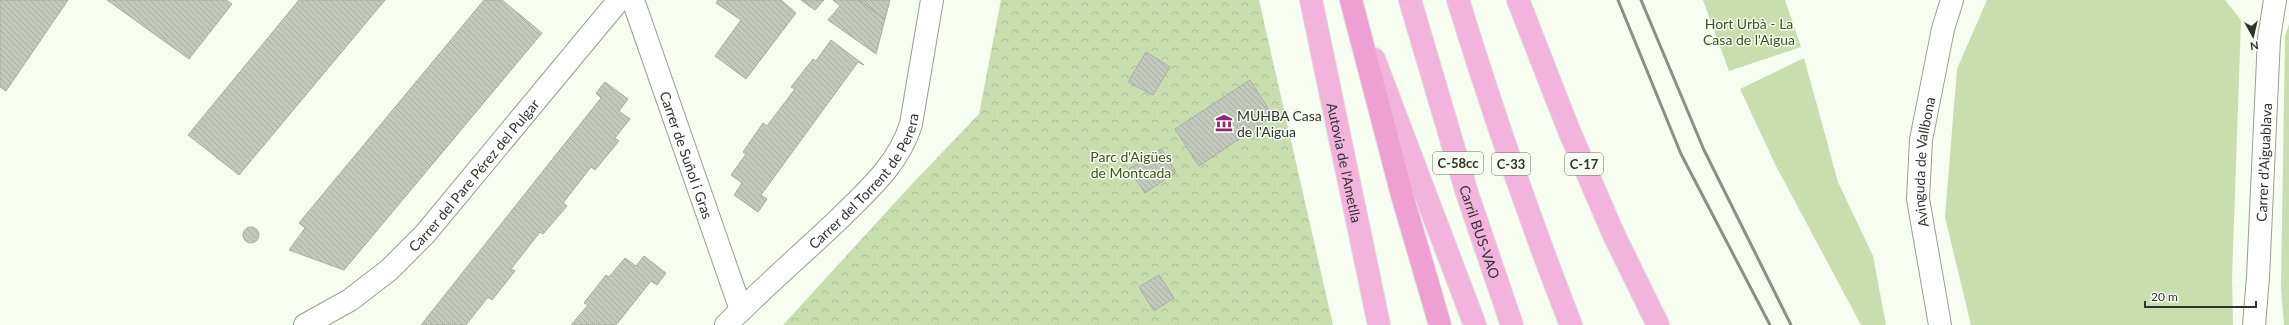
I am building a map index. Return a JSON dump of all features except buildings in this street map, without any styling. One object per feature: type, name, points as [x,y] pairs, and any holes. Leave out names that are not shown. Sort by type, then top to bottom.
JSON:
[{"type":"highway","name":"Autovia de l'Ametlla","points":[[1311,0],[1379,325]]},
{"type":"highway","points":[[1351,0],[1402,195],[1440,325]]},
{"type":"highway","points":[[1351,0],[1475,325]]},
{"type":"highway","name":"Carril BUS-VAO","points":[[1410,0],[1467,193],[1512,325]]},
{"type":"highway","name":"C-33","points":[[1458,0],[1507,151],[1571,325]]},
{"type":"highway","name":"C-17","points":[[1518,0],[1568,128],[1607,219],[1658,325]]},
{"type":"street","name":"Carrer del Pare Pérez del Pulgar","points":[[305,325],[350,300],[389,270],[425,234],[619,0]]},
{"type":"street","name":"Carrer de Suñol i Gras","points":[[633,0],[734,318]]},
{"type":"street","name":"Carrer del Torrent de Perera","points":[[734,318],[809,248],[891,165],[906,140],[911,124],[932,0]]},
{"type":"street","name":"Avinguda de Vallbona","points":[[1940,325],[1918,199],[1920,140],[1943,29],[1952,0]]},
{"type":"street","name":"Carrer d'Aiguablava","points":[[2254,325],[2258,276],[2269,38],[2275,0]]},
{"type":"green space","name":"Parc d'Aigües de Montcada","points":[[1001,0],[1259,0],[1333,325],[783,325],[911,185],[979,114]]},
{"type":"green space","name":"Hort Urbà - La Casa de l'Aigua","points":[[1703,0],[1785,0],[1801,47],[1729,71]]},
{"type":"green space","points":[[1987,0],[2225,0],[2241,20],[2232,279],[2233,325],[1971,325],[1945,217],[1957,69]]},
{"type":"green space","points":[[2289,24],[2289,325],[2284,325],[2281,288],[2285,36]]},
{"type":"green space","points":[[1804,58],[1838,182],[1873,256],[1886,325],[1861,325],[1776,166],[1740,89]]},
{"type":"railway","points":[[1618,0],[1681,154],[1770,325]]},
{"type":"railway","points":[[1641,0],[1704,150],[1791,325]]},
{"type":"place","name":"MUHBA Casa de l'Aigua","points":[[1224,123]]}]
